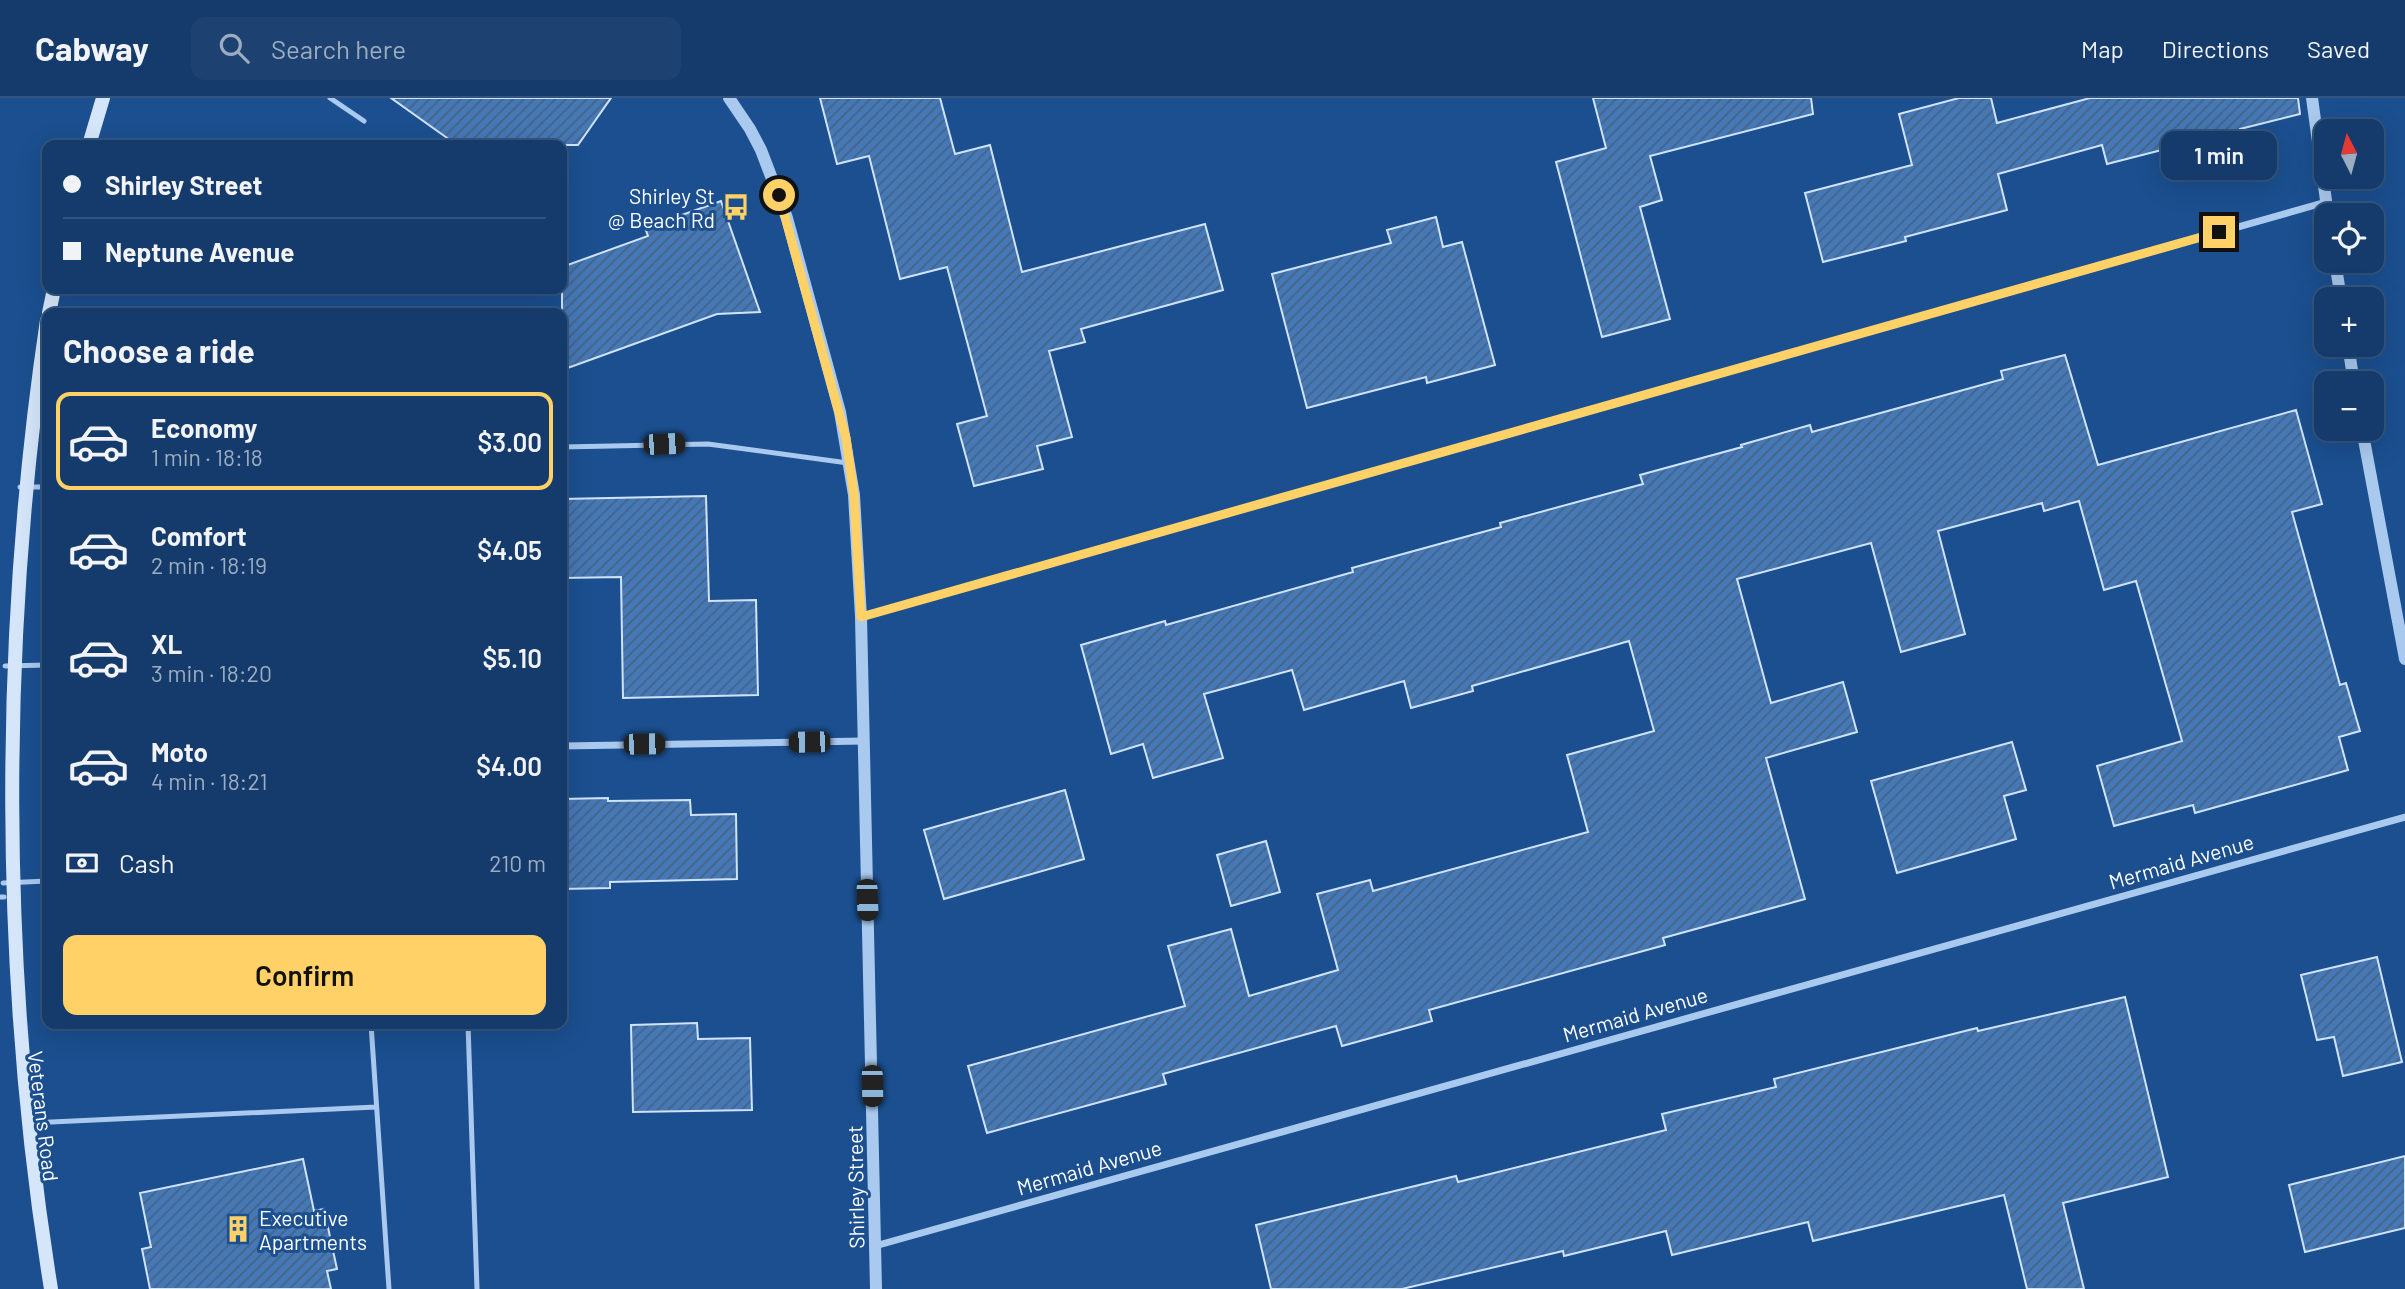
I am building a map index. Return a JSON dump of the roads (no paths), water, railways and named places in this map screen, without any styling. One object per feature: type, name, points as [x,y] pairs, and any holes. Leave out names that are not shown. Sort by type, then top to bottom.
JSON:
[{"type":"main road","points":[[90,140],[103,98]]},
{"type":"main road","name":"Veterans Road","points":[[42,351],[20,487],[5,666],[1,773],[2,892],[16,1071],[30,1173],[51,1289]]},
{"type":"street","name":"Shirley Street","points":[[730,98],[756,139],[779,195],[840,412],[854,495],[861,617],[876,1289]]},
{"type":"street","points":[[861,617],[2326,202],[2312,98]]},
{"type":"street","points":[[2364,441],[2405,659]]},
{"type":"street","points":[[567,746],[864,741]]},
{"type":"street","name":"Mermaid Avenue","points":[[875,1245],[2405,817]]},
{"type":"lane","points":[[330,98],[364,121]]},
{"type":"lane","points":[[567,447],[708,444],[850,464]]},
{"type":"lane","points":[[20,487],[42,487]]},
{"type":"lane","points":[[5,666],[42,665]]},
{"type":"lane","points":[[2,892],[42,882]]},
{"type":"lane","points":[[371,1029],[389,1289]]},
{"type":"lane","points":[[468,1029],[477,1289]]},
{"type":"lane","points":[[23,1123],[376,1107]]},
{"type":"place","name":"Shirley St @ Beach Rd","points":[[736,207]]},
{"type":"place","name":"Executive Apartments","points":[[238,1229]]}]
